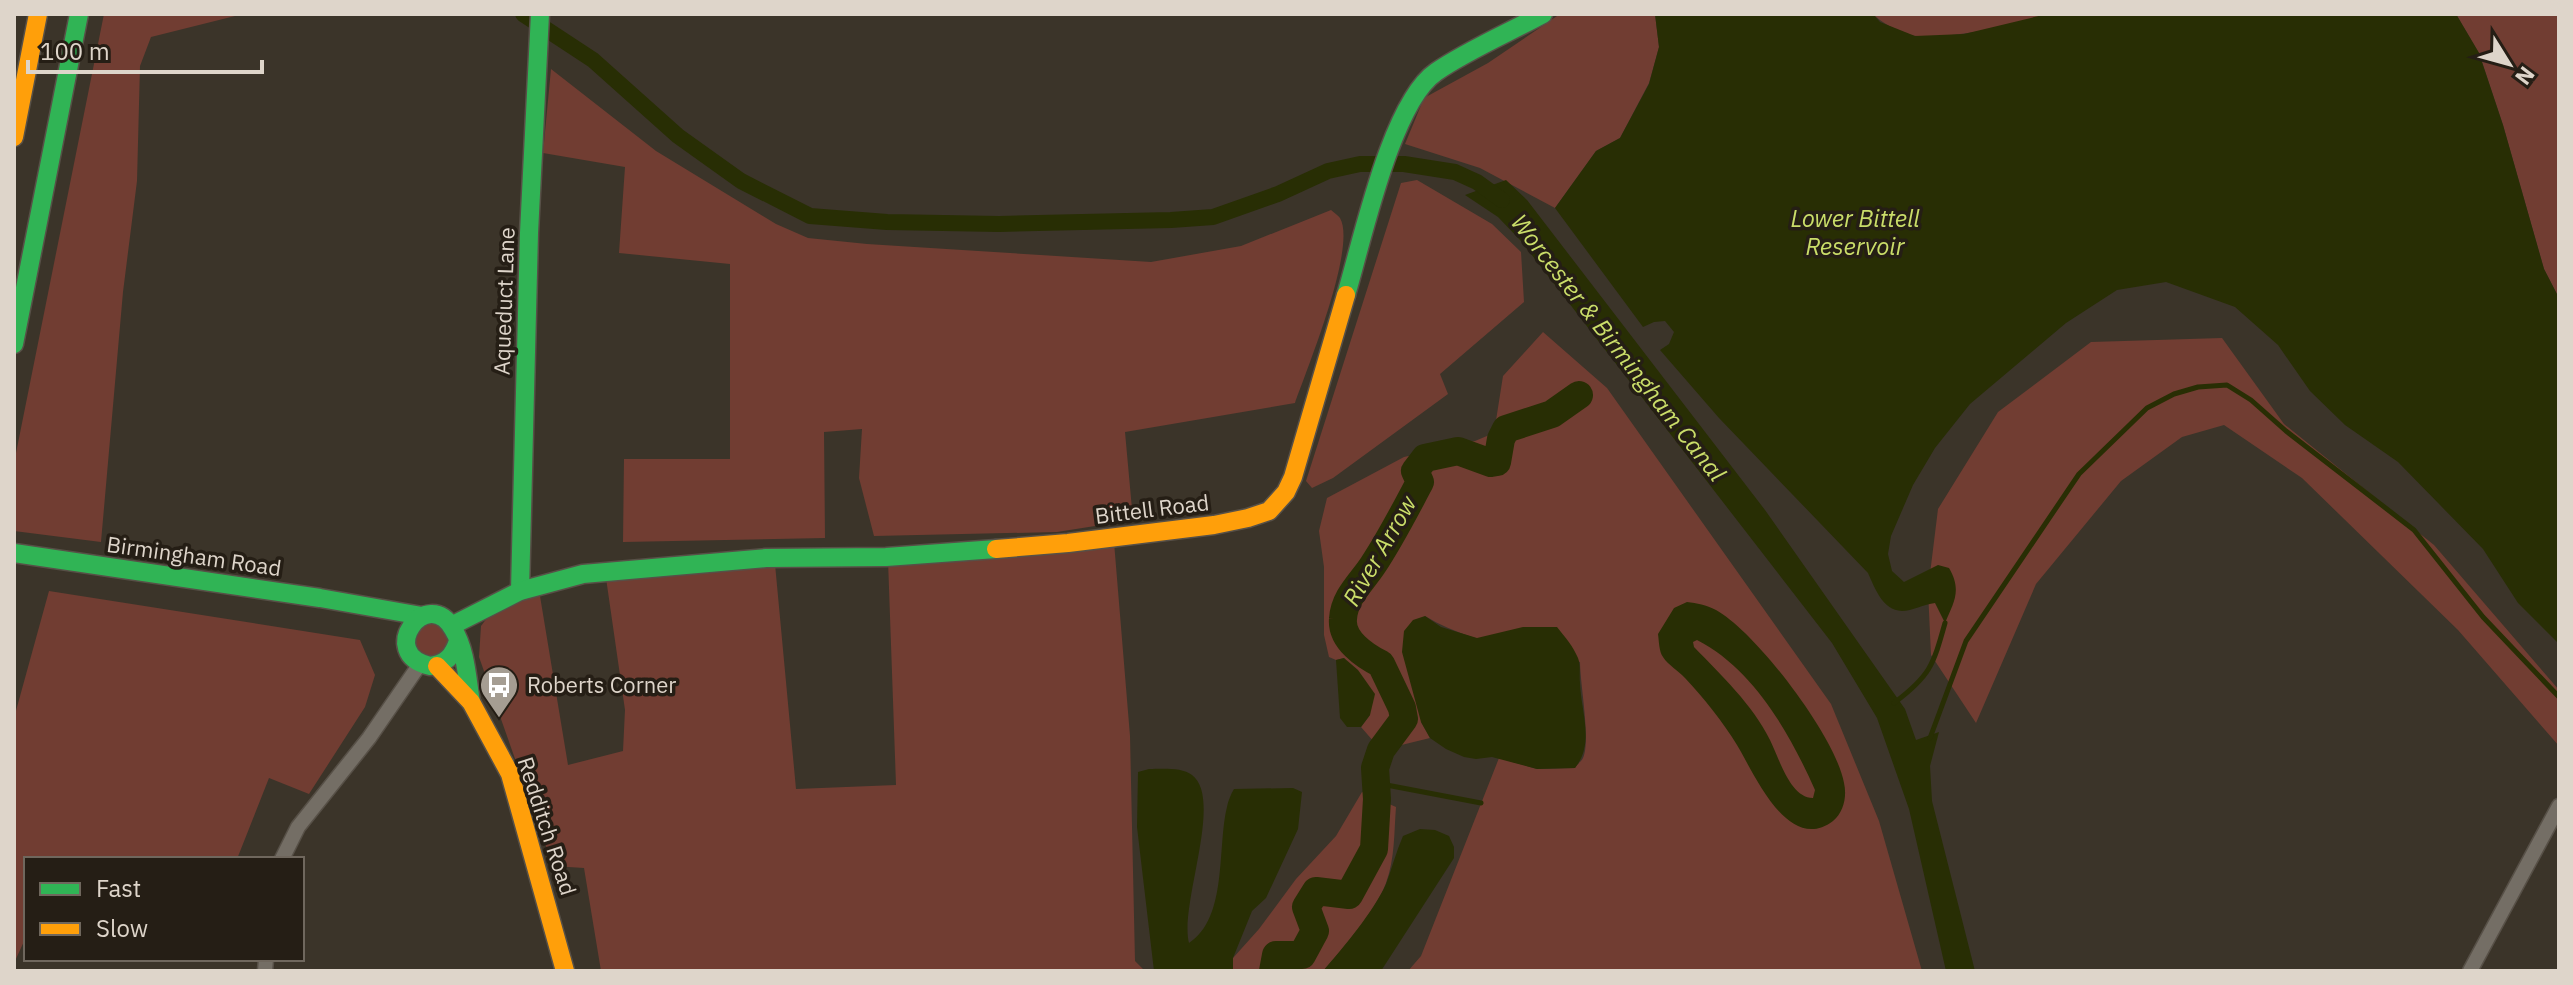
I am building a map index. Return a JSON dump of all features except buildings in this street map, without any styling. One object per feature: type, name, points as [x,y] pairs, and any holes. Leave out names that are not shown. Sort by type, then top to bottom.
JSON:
[{"type":"main road","points":[[14,137],[38,14]]},
{"type":"main road","points":[[14,344],[79,14]]},
{"type":"main road","name":"Aqueduct Lane","points":[[520,591],[529,233],[540,14]]},
{"type":"main road","name":"Bittell Road","points":[[455,633],[520,591],[583,574],[766,558],[886,557],[1068,543],[1214,525],[1269,511],[1286,492],[1293,477],[1392,139],[1415,93],[1434,73],[1543,14]]},
{"type":"main road","name":"Birmingham Road","points":[[14,553],[367,605],[422,616]]},
{"type":"main road","points":[[367,605],[406,638]]},
{"type":"main road","points":[[422,616],[443,616],[455,633],[454,655],[449,660],[429,665],[410,655],[406,638],[411,625],[422,616]]},
{"type":"main road","name":"Redditch Road","points":[[455,633],[471,702],[510,774],[565,971]]},
{"type":"main road","name":"Redditch Road","points":[[429,665],[471,702]]},
{"type":"street","points":[[283,857],[298,827],[429,665]]},
{"type":"street","points":[[2470,971],[2559,806]]},
{"type":"shaded area","points":[[104,14],[243,14],[151,37],[140,66],[137,181],[123,292],[101,542],[14,531],[14,463]]},
{"type":"shaded area","points":[[1560,14],[1655,14],[1659,47],[1649,83],[1620,138],[1596,151],[1555,208],[1480,168],[1405,144],[1424,98],[1488,63]]},
{"type":"shaded area","points":[[1873,14],[2047,14],[2002,27],[1930,36],[1900,31]]},
{"type":"shaded area","points":[[2456,14],[2559,14],[2559,298],[2544,269],[2479,53]]},
{"type":"shaded area","points":[[551,69],[656,151],[776,224],[808,238],[1151,262],[1241,246],[1331,210],[1340,218],[1342,254],[1328,309],[1295,403],[1125,432],[1133,520],[1057,532],[874,536],[859,478],[862,429],[824,432],[825,538],[623,542],[624,459],[730,459],[730,264],[619,253],[625,167],[543,153]]},
{"type":"shaded area","points":[[1417,180],[1492,224],[1521,252],[1524,302],[1440,374],[1448,394],[1333,478],[1312,488],[1306,481],[1401,183]]},
{"type":"shaded area","points":[[1543,332],[1607,388],[1831,704],[1879,821],[1922,971],[1408,971],[1421,956],[1499,758],[1537,769],[1575,768],[1583,758],[1586,726],[1580,662],[1480,640],[1425,616],[1421,722],[1430,738],[1381,750],[1361,727],[1370,715],[1344,658],[1336,660],[1329,657],[1324,635],[1324,567],[1319,531],[1327,498],[1404,457],[1475,441],[1494,433],[1503,376]]},
{"type":"shaded area","points":[[2222,338],[2284,424],[2434,545],[2559,690],[2559,746],[2458,630],[2302,478],[2224,425],[2182,437],[2121,481],[2036,584],[1976,723],[1931,655],[1928,590],[1938,509],[1998,412],[2091,342]]},
{"type":"shaded area","points":[[1114,542],[1130,736],[1135,961],[1145,971],[601,971],[584,868],[553,866],[479,657],[481,626],[493,610],[539,590],[568,765],[623,751],[625,710],[606,578],[775,564],[796,789],[896,785],[888,560]]},
{"type":"shaded area","points":[[49,591],[360,640],[375,675],[365,707],[309,794],[269,778],[238,857],[24,857],[24,941],[14,971],[14,718]]},
{"type":"shaded area","points":[[423,621],[448,627],[450,653],[424,661],[411,637]]},
{"type":"shaded area","points":[[1362,792],[1396,807],[1389,874],[1375,905],[1358,929],[1323,971],[1231,971],[1233,958],[1296,879],[1336,836]]},
{"type":"water","name":"Lower Bittell Reservoir","points":[[1655,14],[1873,14],[1880,22],[1915,36],[1964,34],[2047,14],[2456,14],[2479,53],[2544,269],[2559,298],[2559,644],[2518,603],[2483,549],[2398,462],[2345,425],[2310,391],[2278,345],[2235,307],[2166,282],[2117,290],[2066,323],[1970,404],[1935,448],[1913,485],[1891,536],[1888,554],[1892,571],[1904,582],[1938,565],[1949,568],[1956,590],[1951,609],[1945,623],[1935,603],[1906,611],[1889,607],[1880,597],[1868,573],[1719,418],[1660,350],[1669,344],[1674,332],[1665,321],[1643,327],[1555,208],[1596,151],[1620,138],[1649,84],[1659,47]]},
{"type":"water","points":[[1506,180],[1527,200],[1765,510],[1905,709],[1916,740],[1939,732],[1930,766],[1932,801],[1975,971],[1946,971],[1909,809],[1877,718],[1832,643],[1521,241],[1498,217],[1465,195]]},
{"type":"water","points":[[1687,602],[1716,610],[1752,640],[1792,688],[1811,714],[1838,763],[1845,793],[1844,804],[1833,821],[1817,829],[1801,827],[1787,819],[1763,790],[1713,710],[1665,660],[1658,634],[1674,608]],"holes":[[[1697,640],[1717,652],[1753,685],[1782,726],[1815,790],[1813,798],[1805,796],[1792,784],[1754,714],[1694,647],[1693,642]]]},
{"type":"water","points":[[1425,616],[1441,627],[1477,638],[1523,627],[1557,627],[1574,650],[1579,664],[1586,738],[1575,768],[1537,769],[1492,757],[1464,757],[1430,738],[1421,722],[1402,652],[1404,631],[1413,620]]},
{"type":"water","points":[[1344,658],[1358,670],[1375,694],[1370,715],[1361,727],[1347,727],[1340,718],[1336,660]]},
{"type":"water","points":[[1149,769],[1188,772],[1201,788],[1204,806],[1190,904],[1189,943],[1201,932],[1216,900],[1224,823],[1234,789],[1293,788],[1302,792],[1298,829],[1266,898],[1252,911],[1233,958],[1231,971],[1154,971],[1137,827],[1138,772]]},
{"type":"water","points":[[1420,829],[1435,830],[1449,836],[1454,847],[1454,858],[1381,971],[1323,971],[1381,895],[1403,836]]},
{"type":"waterway","name":"Worcester & Birmingham Canal","points":[[523,14],[593,60],[678,136],[741,181],[810,216],[887,222],[999,224],[1213,217],[1278,194],[1328,171],[1360,164],[1404,164],[1455,172],[1477,182],[1502,200]]},
{"type":"waterway","points":[[1930,738],[1966,641],[2079,474],[2147,408],[2174,394],[2198,387],[2227,385],[2251,400],[2286,431],[2414,530],[2483,617],[2559,697]]},
{"type":"waterway","name":"River Arrow","points":[[1273,971],[1276,955],[1302,955],[1315,931],[1306,907],[1316,891],[1349,895],[1374,849],[1375,768],[1381,750],[1404,719],[1381,664],[1361,652],[1350,640],[1343,627],[1343,619],[1350,597],[1386,545],[1420,482],[1415,471],[1425,458],[1458,451],[1491,463],[1497,462],[1506,429],[1552,414],[1579,395]]},
{"type":"waterway","points":[[1894,703],[1923,677],[1937,650],[1945,623]]},
{"type":"waterway","points":[[1376,783],[1481,803]]},
{"type":"traffic: fast","points":[[14,344],[79,14]]},
{"type":"traffic: fast","points":[[520,591],[529,233],[540,14]]},
{"type":"traffic: fast","points":[[1346,295],[1380,175],[1405,112],[1420,88],[1448,64],[1543,14]]},
{"type":"traffic: fast","points":[[453,625],[520,591],[583,574],[766,558],[886,557],[996,549]]},
{"type":"traffic: fast","points":[[14,553],[422,616]]},
{"type":"traffic: fast","points":[[458,641],[448,658],[430,666],[414,659],[407,649],[407,637],[420,618],[431,614],[442,617],[453,629],[461,646],[471,702]]},
{"type":"traffic: slow","points":[[14,137],[38,14]]},
{"type":"traffic: slow","points":[[996,549],[1214,525],[1269,511],[1286,492],[1293,477],[1346,295]]},
{"type":"traffic: slow","points":[[437,666],[471,702],[510,774],[565,971]]},
{"type":"place","name":"Roberts Corner","points":[[499,719]]}]
